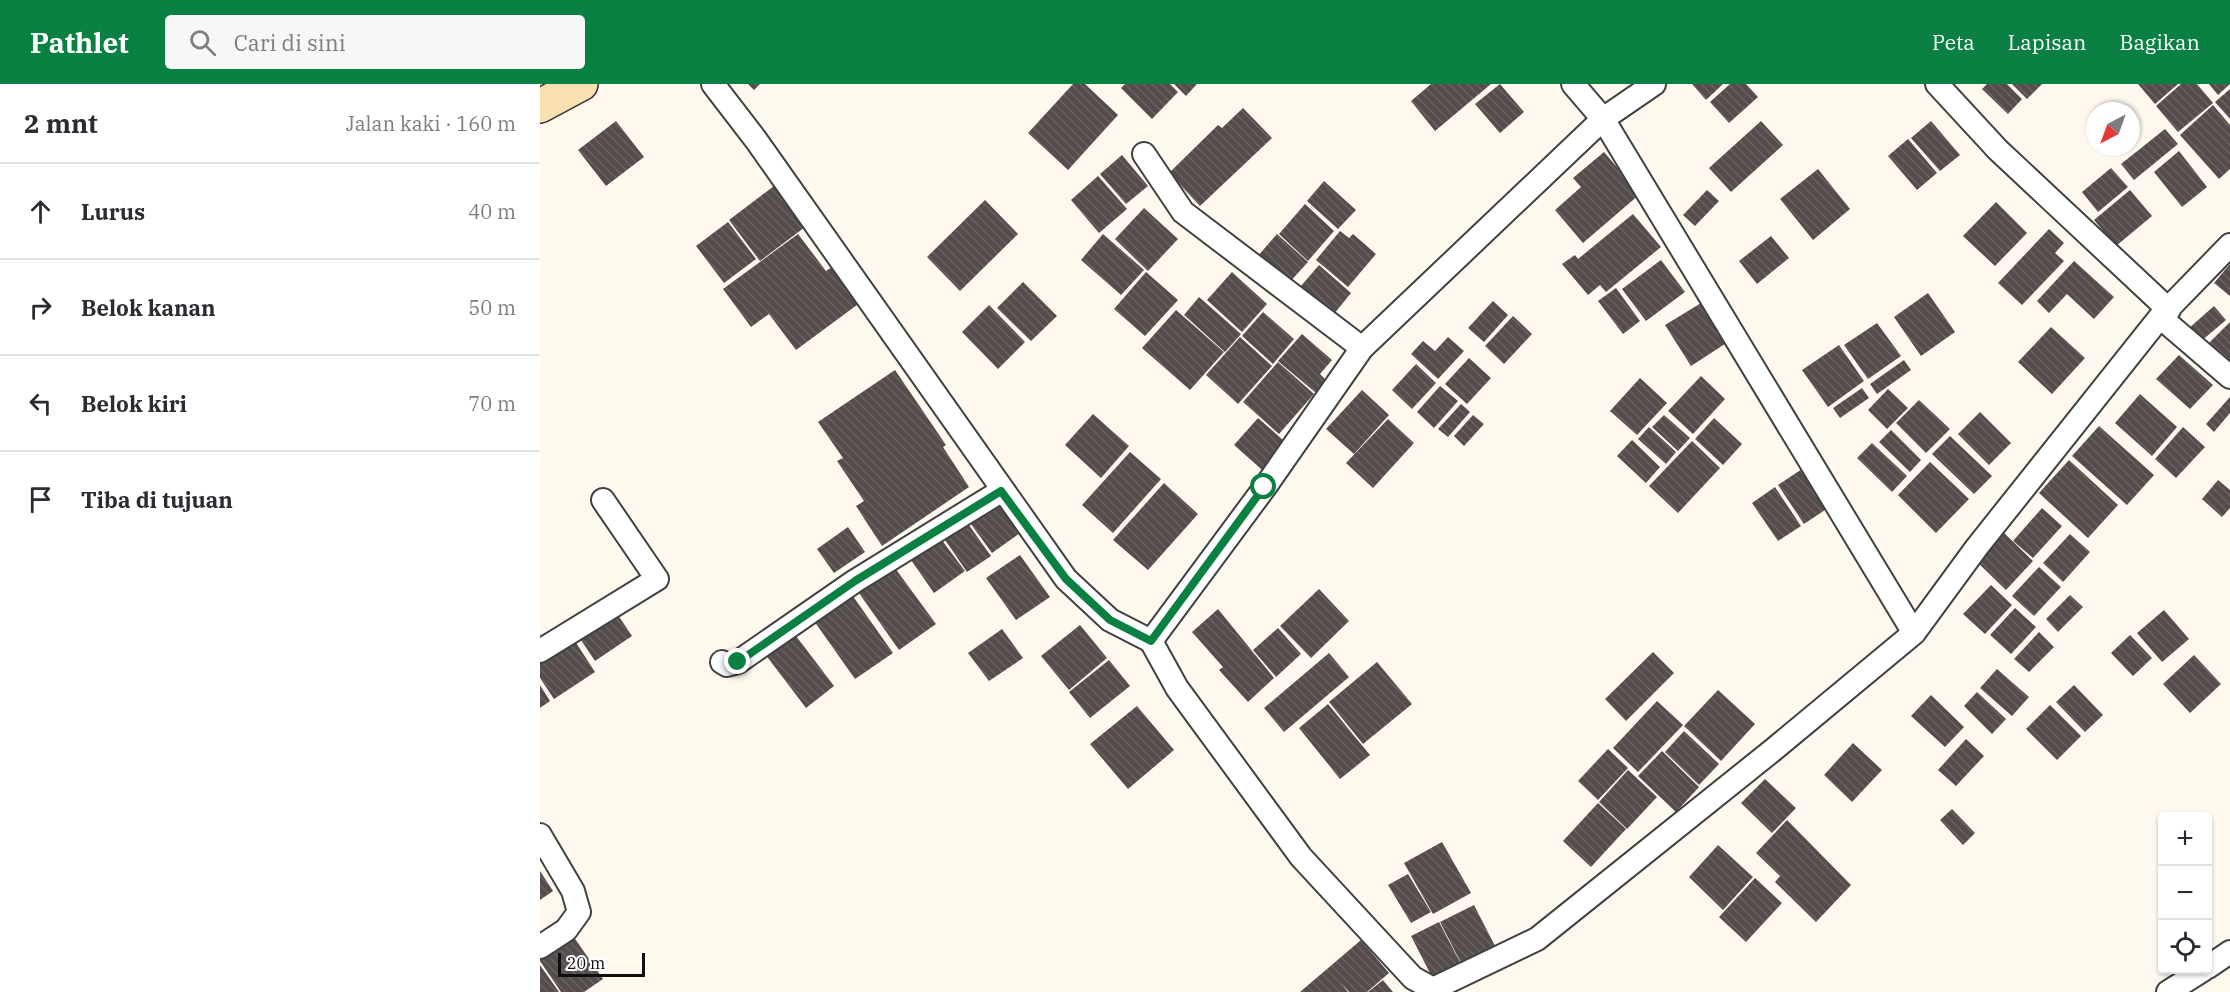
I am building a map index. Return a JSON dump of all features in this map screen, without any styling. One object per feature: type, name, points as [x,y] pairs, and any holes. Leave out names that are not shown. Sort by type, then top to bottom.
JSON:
[{"type":"street","points":[[540,106],[581,84]]},
{"type":"street","points":[[713,84],[756,140],[1001,491],[1066,579],[1110,620],[1151,641],[1177,688],[1301,857],[1413,978],[1434,988],[1537,939],[1773,750],[1914,633],[1977,547],[2164,314],[2230,245]]},
{"type":"street","points":[[1574,84],[1603,119],[1914,633]]},
{"type":"street","points":[[1151,641],[1362,348],[1603,119],[1654,84]]},
{"type":"street","points":[[1937,84],[1998,150],[2230,377]]},
{"type":"street","points":[[1144,154],[1183,212],[1362,348]]},
{"type":"street","points":[[722,662],[728,665],[738,662],[855,581],[1001,491]]},
{"type":"street","points":[[540,651],[657,579],[603,500]]},
{"type":"street","points":[[540,835],[573,891],[579,912],[566,930],[540,947]]},
{"type":"street","points":[[2212,964],[2230,952]]},
{"type":"street","points":[[2168,992],[2195,974]]},
{"type":"building","points":[[748,84],[760,84],[754,90]]},
{"type":"building","points":[[1073,84],[1085,84],[1118,115],[1068,170],[1028,133]]},
{"type":"building","points":[[1125,84],[1170,84],[1178,92],[1152,119],[1121,88]]},
{"type":"building","points":[[1174,84],[1197,84],[1186,96]]},
{"type":"building","points":[[1431,84],[1491,84],[1435,131],[1411,101]]},
{"type":"building","points":[[1500,84],[1524,112],[1500,133],[1475,104]]},
{"type":"building","points":[[1692,84],[1723,84],[1706,100]]},
{"type":"building","points":[[1730,84],[1746,84],[1758,97],[1729,123],[1710,102]]},
{"type":"building","points":[[1987,84],[2007,84],[2022,99],[2008,114],[1982,89]]},
{"type":"building","points":[[2012,84],[2042,84],[2027,99]]},
{"type":"building","points":[[2138,84],[2178,84],[2155,104]]},
{"type":"building","points":[[2181,84],[2197,84],[2213,103],[2178,132],[2156,106]]},
{"type":"building","points":[[2209,84],[2230,84],[2218,95]]},
{"type":"building","points":[[2230,89],[2230,119],[2215,102]]},
{"type":"building","points":[[2213,105],[2230,125],[2230,169],[2219,179],[2180,135]]},
{"type":"building","points":[[1243,108],[1272,138],[1200,206],[1169,173],[1218,125],[1222,128]]},
{"type":"building","points":[[616,121],[644,157],[606,186],[578,150]]},
{"type":"building","points":[[1761,121],[1783,145],[1731,192],[1709,168]]},
{"type":"building","points":[[1931,121],[1960,155],[1940,171],[1911,138]]},
{"type":"building","points":[[2165,129],[2178,144],[2134,180],[2121,164],[2131,156],[2140,156],[2140,149]]},
{"type":"building","points":[[1908,139],[1937,173],[1917,190],[1888,156]]},
{"type":"building","points":[[2179,151],[2207,187],[2182,207],[2154,172]]},
{"type":"building","points":[[1604,152],[1640,194],[1583,243],[1555,210],[1581,187],[1573,178]]},
{"type":"building","points":[[1122,155],[1148,186],[1126,204],[1100,174]]},
{"type":"building","points":[[2111,168],[2128,187],[2098,212],[2082,192]]},
{"type":"building","points":[[1818,169],[1850,209],[1813,240],[1780,199]]},
{"type":"building","points":[[1098,176],[1127,209],[1099,233],[1071,200]]},
{"type":"building","points":[[1324,181],[1356,210],[1338,229],[1307,201]]},
{"type":"building","points":[[774,186],[805,227],[760,261],[729,220]]},
{"type":"building","points":[[1707,190],[1719,201],[1695,226],[1683,215]]},
{"type":"building","points":[[2130,190],[2152,216],[2116,246],[2094,220]]},
{"type":"building","points":[[985,200],[1018,234],[960,291],[927,257]]},
{"type":"building","points":[[1996,202],[2027,233],[1995,266],[1963,236]]},
{"type":"building","points":[[1305,204],[1334,231],[1308,261],[1279,234]]},
{"type":"building","points":[[1144,208],[1178,239],[1148,271],[1115,239]]},
{"type":"building","points":[[1633,214],[1661,247],[1606,292],[1600,285],[1588,295],[1562,264],[1575,255],[1578,259]]},
{"type":"building","points":[[728,222],[756,259],[724,283],[696,246]]},
{"type":"building","points":[[2049,229],[2064,243],[2055,253],[2064,261],[2022,305],[1998,283]]},
{"type":"building","points":[[1340,231],[1349,238],[1353,234],[1376,254],[1348,287],[1316,260]]},
{"type":"building","points":[[798,234],[826,271],[834,266],[861,302],[796,350],[769,314],[751,327],[723,289]]},
{"type":"building","points":[[1103,234],[1144,270],[1121,295],[1081,260]]},
{"type":"building","points":[[1277,234],[1308,262],[1287,285],[1257,257]]},
{"type":"building","points":[[1771,236],[1789,258],[1757,284],[1739,261]]},
{"type":"building","points":[[1661,260],[1685,292],[1646,321],[1622,289]]},
{"type":"building","points":[[2074,261],[2114,297],[2094,319],[2067,294],[2049,313],[2037,301]]},
{"type":"building","points":[[2230,264],[2230,296],[2214,283]]},
{"type":"building","points":[[1319,265],[1351,293],[1334,314],[1301,286]]},
{"type":"building","points":[[1146,272],[1178,300],[1145,336],[1114,309]]},
{"type":"building","points":[[1232,272],[1267,304],[1242,332],[1207,300]]},
{"type":"building","points":[[1023,282],[1057,316],[1031,341],[997,308]]},
{"type":"building","points":[[1616,288],[1640,321],[1623,334],[1598,301]]},
{"type":"building","points":[[1928,293],[1955,332],[1921,356],[1894,317]]},
{"type":"building","points":[[1199,297],[1241,334],[1225,352],[1184,315]]},
{"type":"building","points":[[1706,300],[1731,340],[1691,366],[1665,325]]},
{"type":"building","points":[[1493,301],[1508,315],[1484,342],[1468,328]]},
{"type":"building","points":[[989,305],[1025,342],[998,369],[962,332]]},
{"type":"building","points":[[2214,306],[2226,320],[2200,342],[2188,329]]},
{"type":"building","points":[[1176,310],[1224,352],[1190,390],[1142,348]]},
{"type":"building","points":[[1263,312],[1294,339],[1273,364],[1242,336]]},
{"type":"building","points":[[1513,316],[1532,334],[1504,364],[1485,346]]},
{"type":"building","points":[[2230,322],[2230,370],[2206,346]]},
{"type":"building","points":[[1877,323],[1901,356],[1868,379],[1844,345]]},
{"type":"building","points":[[2051,327],[2085,358],[2052,394],[2018,362]]},
{"type":"building","points":[[1302,334],[1332,360],[1320,374],[1327,381],[1316,393],[1278,361]]},
{"type":"building","points":[[1240,337],[1272,366],[1238,404],[1206,375]]},
{"type":"building","points":[[1448,337],[1464,351],[1438,379],[1411,354],[1423,341],[1435,351]]},
{"type":"building","points":[[1839,345],[1864,381],[1828,407],[1802,370]]},
{"type":"building","points":[[2179,355],[2213,385],[2190,409],[2156,379]]},
{"type":"building","points":[[1469,358],[1491,378],[1467,404],[1445,384]]},
{"type":"building","points":[[1904,360],[1911,370],[1877,394],[1870,384]]},
{"type":"building","points":[[1278,362],[1314,394],[1279,434],[1243,402]]},
{"type":"building","points":[[1416,364],[1436,383],[1412,409],[1392,390]]},
{"type":"building","points":[[895,370],[946,445],[943,447],[969,487],[882,546],[856,506],[864,501],[837,461],[843,458],[818,422]]},
{"type":"building","points":[[1701,376],[1725,399],[1693,434],[1668,411]]},
{"type":"building","points":[[1640,378],[1667,403],[1637,435],[1610,411]]},
{"type":"building","points":[[1440,386],[1458,401],[1434,428],[1417,412]]},
{"type":"building","points":[[1862,388],[1869,398],[1840,418],[1833,408]]},
{"type":"building","points":[[1888,389],[1908,408],[1887,429],[1868,410]]},
{"type":"building","points":[[1362,390],[1389,415],[1354,454],[1326,429]]},
{"type":"building","points":[[2140,394],[2177,427],[2152,456],[2115,423]]},
{"type":"building","points":[[2230,397],[2230,413],[2214,432],[2206,424]]},
{"type":"building","points":[[1919,400],[1950,429],[1926,453],[1896,423]]},
{"type":"building","points":[[1461,404],[1470,412],[1448,437],[1438,429]]},
{"type":"building","points":[[1980,412],[2011,443],[1989,465],[1958,434]]},
{"type":"building","points":[[1093,414],[1129,446],[1101,478],[1065,445]]},
{"type":"building","points":[[1473,415],[1484,424],[1464,446],[1454,436]]},
{"type":"building","points":[[1664,415],[1690,438],[1678,451],[1652,427]]},
{"type":"building","points":[[1258,418],[1292,448],[1268,475],[1234,445]]},
{"type":"building","points":[[1714,418],[1742,444],[1723,465],[1695,439]]},
{"type":"building","points":[[1388,419],[1414,443],[1373,488],[1346,463]]},
{"type":"building","points":[[2099,426],[2154,475],[2127,505],[2072,456]]},
{"type":"building","points":[[1649,427],[1676,452],[1666,464],[1638,439]]},
{"type":"building","points":[[2183,427],[2205,447],[2176,478],[2155,459]]},
{"type":"building","points":[[1891,430],[1921,460],[1910,472],[1879,442]]},
{"type":"building","points":[[1950,436],[1992,476],[1974,494],[1932,454]]},
{"type":"building","points":[[1632,440],[1660,467],[1646,483],[1617,456]]},
{"type":"building","points":[[1692,441],[1720,468],[1678,513],[1649,486]]},
{"type":"building","points":[[1872,443],[1907,476],[1892,492],[1857,458]]},
{"type":"building","points":[[1130,452],[1161,479],[1113,533],[1082,505]]},
{"type":"building","points":[[2069,460],[2118,505],[2088,538],[2039,493]]},
{"type":"building","points":[[1930,462],[1969,499],[1936,533],[1898,495]]},
{"type":"building","points":[[1802,469],[1828,508],[1804,524],[1778,485]]},
{"type":"building","points":[[2218,480],[2230,490],[2230,508],[2222,517],[2202,499]]},
{"type":"building","points":[[1164,483],[1198,514],[1148,570],[1113,540]]},
{"type":"building","points":[[1775,487],[1801,526],[1778,541],[1752,503]]},
{"type":"building","points":[[1000,498],[1023,531],[992,553],[968,520]]},
{"type":"building","points":[[2042,508],[2062,526],[2033,558],[2013,541]]},
{"type":"building","points":[[966,521],[991,556],[967,572],[943,537]]},
{"type":"building","points":[[848,527],[865,552],[834,573],[817,549]]},
{"type":"building","points":[[2003,532],[2033,561],[2006,590],[1976,561]]},
{"type":"building","points":[[2070,534],[2090,552],[2063,582],[2043,563]]},
{"type":"building","points":[[941,539],[965,571],[934,593],[911,560]]},
{"type":"building","points":[[1020,555],[1050,597],[1016,620],[986,578]]},
{"type":"building","points":[[2039,567],[2061,587],[2034,616],[2012,596]]},
{"type":"building","points":[[895,568],[936,624],[899,650],[859,593]]},
{"type":"building","points":[[1991,585],[2012,605],[1985,634],[1963,614]]},
{"type":"building","points":[[1319,589],[1349,621],[1311,658],[1280,626]]},
{"type":"building","points":[[850,592],[893,653],[855,679],[812,618]]},
{"type":"building","points":[[2070,595],[2083,607],[2058,632],[2046,619]]},
{"type":"building","points":[[2015,608],[2036,627],[2011,654],[1990,635]]},
{"type":"building","points":[[614,609],[632,636],[595,661],[577,634]]},
{"type":"building","points":[[1218,609],[1274,678],[1248,702],[1219,670],[1223,667],[1192,632]]},
{"type":"building","points":[[2164,610],[2189,639],[2162,662],[2137,633]]},
{"type":"building","points":[[1080,625],[1107,658],[1069,690],[1041,656]]},
{"type":"building","points":[[1278,628],[1301,654],[1276,677],[1253,650]]},
{"type":"building","points":[[1002,629],[1023,658],[989,681],[968,653]]},
{"type":"building","points":[[793,632],[834,686],[806,708],[765,654]]},
{"type":"building","points":[[2039,632],[2054,647],[2029,672],[2014,659]]},
{"type":"building","points":[[571,635],[595,672],[554,699],[540,678],[540,655]]},
{"type":"building","points":[[2130,635],[2152,658],[2133,676],[2111,653]]},
{"type":"building","points":[[1653,652],[1674,673],[1626,721],[1605,699]]},
{"type":"building","points":[[1329,653],[1349,677],[1284,732],[1264,708]]},
{"type":"building","points":[[2194,655],[2221,684],[2190,713],[2163,684]]},
{"type":"building","points":[[1109,660],[1130,686],[1090,718],[1069,692]]},
{"type":"building","points":[[1377,662],[1412,704],[1363,744],[1329,702]]},
{"type":"building","points":[[1997,669],[2029,697],[2012,716],[1980,688]]},
{"type":"building","points":[[540,685],[550,701],[540,708]]},
{"type":"building","points":[[2074,685],[2103,715],[2085,732],[2056,702]]},
{"type":"building","points":[[1718,690],[1755,724],[1721,761],[1684,726]]},
{"type":"building","points":[[1977,692],[2006,719],[1992,734],[1964,706]]},
{"type":"building","points":[[1931,695],[1964,727],[1945,747],[1911,716]]},
{"type":"building","points":[[1657,701],[1683,725],[1638,772],[1613,748]]},
{"type":"building","points":[[1328,704],[1370,755],[1340,779],[1299,728]]},
{"type":"building","points":[[2050,705],[2081,736],[2057,760],[2026,729]]},
{"type":"building","points":[[1137,706],[1174,750],[1128,789],[1090,744]]},
{"type":"building","points":[[1684,731],[1719,764],[1699,785],[1665,752]]},
{"type":"building","points":[[1966,739],[1984,756],[1956,786],[1938,770]]},
{"type":"building","points":[[1853,743],[1882,770],[1852,802],[1824,775]]},
{"type":"building","points":[[1608,749],[1628,768],[1598,800],[1578,781]]},
{"type":"building","points":[[1662,751],[1699,787],[1676,812],[1638,776]]},
{"type":"building","points":[[1628,770],[1657,797],[1627,829],[1599,802]]},
{"type":"building","points":[[1765,779],[1796,808],[1772,833],[1741,803]]},
{"type":"building","points":[[1598,803],[1626,829],[1591,867],[1563,841]]},
{"type":"building","points":[[1952,809],[1975,833],[1963,845],[1940,820]]},
{"type":"building","points":[[1787,820],[1851,885],[1816,922],[1775,882],[1780,876],[1756,853]]},
{"type":"building","points":[[1442,842],[1471,893],[1433,914],[1404,863]]},
{"type":"building","points":[[1718,845],[1753,877],[1723,910],[1689,877]]},
{"type":"building","points":[[540,871],[553,891],[540,900]]},
{"type":"building","points":[[1408,874],[1431,912],[1411,923],[1388,885]]},
{"type":"building","points":[[1755,878],[1782,903],[1746,942],[1719,917]]},
{"type":"building","points":[[1474,905],[1495,946],[1461,963],[1440,922]]},
{"type":"building","points":[[1439,922],[1460,962],[1432,977],[1411,936]]},
{"type":"building","points":[[571,933],[603,979],[584,992],[561,992],[540,961],[540,954]]},
{"type":"building","points":[[1361,940],[1389,973],[1367,992],[1349,992],[1342,984],[1348,992],[1300,992]]},
{"type":"building","points":[[540,965],[559,992],[540,992]]},
{"type":"building","points":[[1383,980],[1393,992],[1368,992]]},
{"type":"route","points":[[738,662],[855,581],[1001,491],[1066,579],[1110,620],[1151,641],[1264,487]]}]
